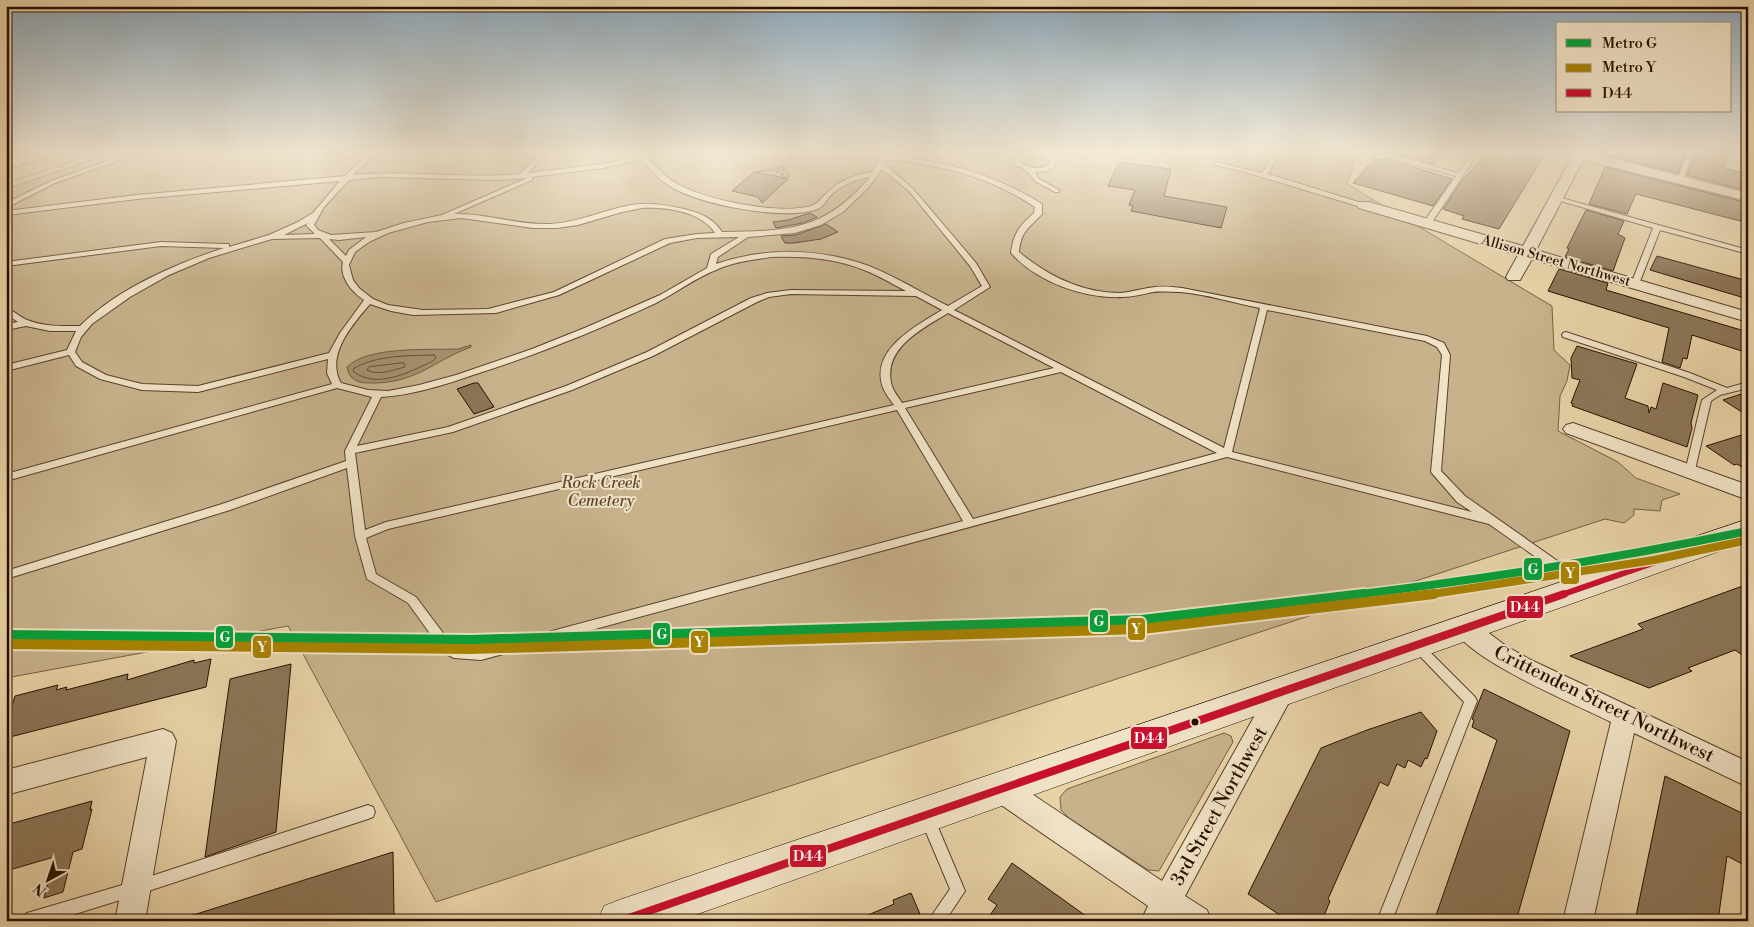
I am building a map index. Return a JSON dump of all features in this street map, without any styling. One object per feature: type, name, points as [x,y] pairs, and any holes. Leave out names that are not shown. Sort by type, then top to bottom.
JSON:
[{"type":"main road","points":[[619,921],[1748,530]]},
{"type":"street","points":[[1514,277],[1556,198]]},
{"type":"street","name":"Allison Street Northwest","points":[[1369,206],[1748,317]]},
{"type":"street","points":[[1573,429],[1748,493]]},
{"type":"street","name":"Crittenden Street Northwest","points":[[1465,628],[1490,648],[1514,663],[1748,775]]},
{"type":"street","name":"3rd Street Northwest","points":[[1161,911],[1282,692]]},
{"type":"street","points":[[1578,921],[1625,717]]},
{"type":"street","points":[[6,783],[163,741],[130,921]]},
{"type":"street","points":[[1001,789],[1161,911],[1196,921]]},
{"type":"lane","points":[[6,206],[27,195]]},
{"type":"lane","points":[[6,213],[145,195]]},
{"type":"lane","points":[[331,195],[314,215],[301,224],[272,237],[189,262],[159,275],[131,291],[80,329],[74,338],[71,352],[79,364],[103,377],[142,387],[198,389],[333,355]]},
{"type":"lane","points":[[439,218],[490,195]]},
{"type":"lane","points":[[695,195],[712,200],[787,212],[813,209],[831,195]]},
{"type":"lane","points":[[377,234],[354,247],[346,262],[348,278],[361,296],[382,306],[402,312],[491,311],[558,293],[613,265],[669,240],[719,233],[773,234],[818,225],[849,205],[857,195]]},
{"type":"lane","points":[[915,195],[973,265],[986,287],[904,338],[889,356],[886,366],[888,388],[970,523]]},
{"type":"lane","points":[[1023,195],[1039,206],[1038,214],[1024,225],[1017,236],[1016,253],[1031,267],[1056,280],[1088,292],[1120,295],[1158,289],[1182,290],[1427,339],[1441,345],[1446,355],[1436,472],[1461,499],[1586,586]]},
{"type":"lane","points":[[1331,195],[1369,206]]},
{"type":"lane","points":[[1427,223],[1446,195]]},
{"type":"lane","points":[[1556,198],[1657,228],[1748,252]]},
{"type":"lane","points":[[272,237],[339,237],[377,234],[413,223],[460,216],[542,227],[570,224],[640,206],[669,207],[697,215],[714,223],[719,233]]},
{"type":"lane","points":[[314,215],[310,225],[346,262]]},
{"type":"lane","points":[[1635,284],[1657,228]]},
{"type":"lane","points":[[711,269],[714,256],[746,235]]},
{"type":"lane","points":[[6,264],[161,244],[239,246]]},
{"type":"lane","points":[[6,478],[337,385],[352,390],[378,394],[412,389],[451,379],[544,348],[654,301],[711,269],[767,256],[791,254],[831,257],[854,263],[918,294],[1227,454],[1492,521]]},
{"type":"lane","points":[[6,575],[226,507],[350,457],[450,430],[569,388],[650,354],[767,295],[791,292],[918,294]]},
{"type":"lane","points":[[337,385],[331,371],[333,355],[343,335],[369,299]]},
{"type":"lane","points":[[1227,454],[1264,306]]},
{"type":"lane","points":[[6,310],[23,324]]},
{"type":"lane","points":[[6,327],[23,324],[40,328],[80,329]]},
{"type":"lane","points":[[1566,335],[1687,375],[1727,391]]},
{"type":"lane","points":[[6,368],[71,352]]},
{"type":"lane","points":[[360,536],[386,526],[1062,369]]},
{"type":"lane","points":[[1690,472],[1707,400],[1717,393],[1748,385]]},
{"type":"lane","points":[[378,394],[350,457],[360,536],[371,576],[412,600],[448,649],[454,653],[468,655],[482,655],[507,649],[1227,454]]},
{"type":"lane","points":[[1384,921],[1471,701],[1416,645]]},
{"type":"lane","points":[[27,921],[136,888],[368,812]]},
{"type":"lane","points":[[926,815],[958,891],[935,921]]},
{"type":"green space","name":"Rock Creek Cemetery","points":[[6,195],[1366,195],[1552,306],[1554,350],[1570,365],[1567,381],[1560,396],[1558,431],[1618,462],[1636,478],[1680,494],[1662,500],[1660,511],[1634,509],[1634,515],[1624,523],[1605,519],[436,902],[288,626],[6,678]]},
{"type":"green space","points":[[1224,733],[1231,736],[1233,742],[1159,871],[1148,870],[1069,818],[1061,810],[1060,797],[1067,789]]},
{"type":"water","points":[[471,345],[471,347],[423,371],[399,380],[361,382],[352,378],[347,367],[356,360],[383,352],[458,349]]},
{"type":"building","points":[[750,195],[770,195],[762,203],[758,197]]},
{"type":"building","points":[[1133,195],[1164,195],[1227,207],[1221,228],[1131,211],[1133,206],[1129,205]]},
{"type":"building","points":[[1396,195],[1441,195],[1433,206]]},
{"type":"building","points":[[1452,195],[1520,195],[1499,229],[1462,219],[1464,216],[1443,209]]},
{"type":"building","points":[[1593,195],[1635,195],[1627,214],[1589,204]]},
{"type":"building","points":[[1641,195],[1717,195],[1748,203],[1748,223]]},
{"type":"building","points":[[1586,210],[1624,221],[1618,234],[1625,238],[1613,271],[1565,257],[1569,249],[1567,248]]},
{"type":"building","points":[[810,213],[817,217],[803,223],[776,228],[773,222],[788,220]]},
{"type":"building","points":[[826,224],[838,232],[821,239],[794,243],[785,243],[781,236],[796,235]]},
{"type":"building","points":[[1657,256],[1748,281],[1748,299],[1650,270]]},
{"type":"building","points":[[1559,269],[1608,283],[1606,290],[1748,332],[1748,353],[1692,335],[1687,359],[1683,358],[1680,368],[1662,362],[1669,328],[1548,291]]},
{"type":"building","points":[[1577,346],[1637,364],[1625,398],[1648,406],[1649,413],[1651,407],[1656,409],[1663,383],[1698,395],[1687,447],[1572,406],[1573,404],[1571,403],[1580,380],[1572,378],[1571,358]]},
{"type":"building","points":[[478,383],[494,407],[474,414],[457,389]]},
{"type":"building","points":[[1741,394],[1748,398],[1748,416],[1723,400]]},
{"type":"building","points":[[1748,433],[1748,471],[1737,464],[1734,465],[1706,446]]},
{"type":"building","points":[[1748,584],[1748,659],[1735,650],[1688,668],[1692,671],[1649,688],[1570,656],[1643,629],[1638,624]]},
{"type":"building","points":[[211,659],[206,687],[6,738],[6,725],[15,696],[58,685],[56,690],[67,687],[66,690],[128,674],[127,680],[194,660],[194,663]]},
{"type":"building","points":[[291,664],[276,832],[205,857],[230,679]]},
{"type":"building","points":[[1484,689],[1570,731],[1516,921],[1434,921],[1497,740],[1472,727],[1474,720],[1472,719]]},
{"type":"building","points":[[1421,712],[1437,731],[1427,759],[1425,758],[1421,767],[1408,760],[1405,768],[1397,764],[1388,786],[1380,782],[1328,899],[1330,901],[1322,921],[1289,921],[1248,894],[1321,748]]},
{"type":"building","points":[[1665,776],[1748,816],[1748,867],[1727,856],[1718,921],[1635,921]]},
{"type":"building","points":[[92,801],[90,810],[92,809],[82,849],[73,852],[63,892],[44,898],[54,857],[6,871],[6,825]]},
{"type":"building","points":[[393,852],[394,915],[375,921],[187,921],[187,917]]},
{"type":"building","points":[[1012,863],[1093,921],[986,921],[997,905],[988,899]]},
{"type":"building","points":[[911,893],[920,914],[915,921],[854,921],[894,904],[893,900]]},
{"type":"metro line","name":"G","points":[[6,635],[471,640],[1142,620],[1412,588],[1653,551],[1748,531]]},
{"type":"metro line","name":"Y","points":[[6,644],[471,649],[1142,629],[1413,597],[1654,560],[1748,540]]},
{"type":"transit line","name":"D44","points":[[620,921],[1748,530]]}]
